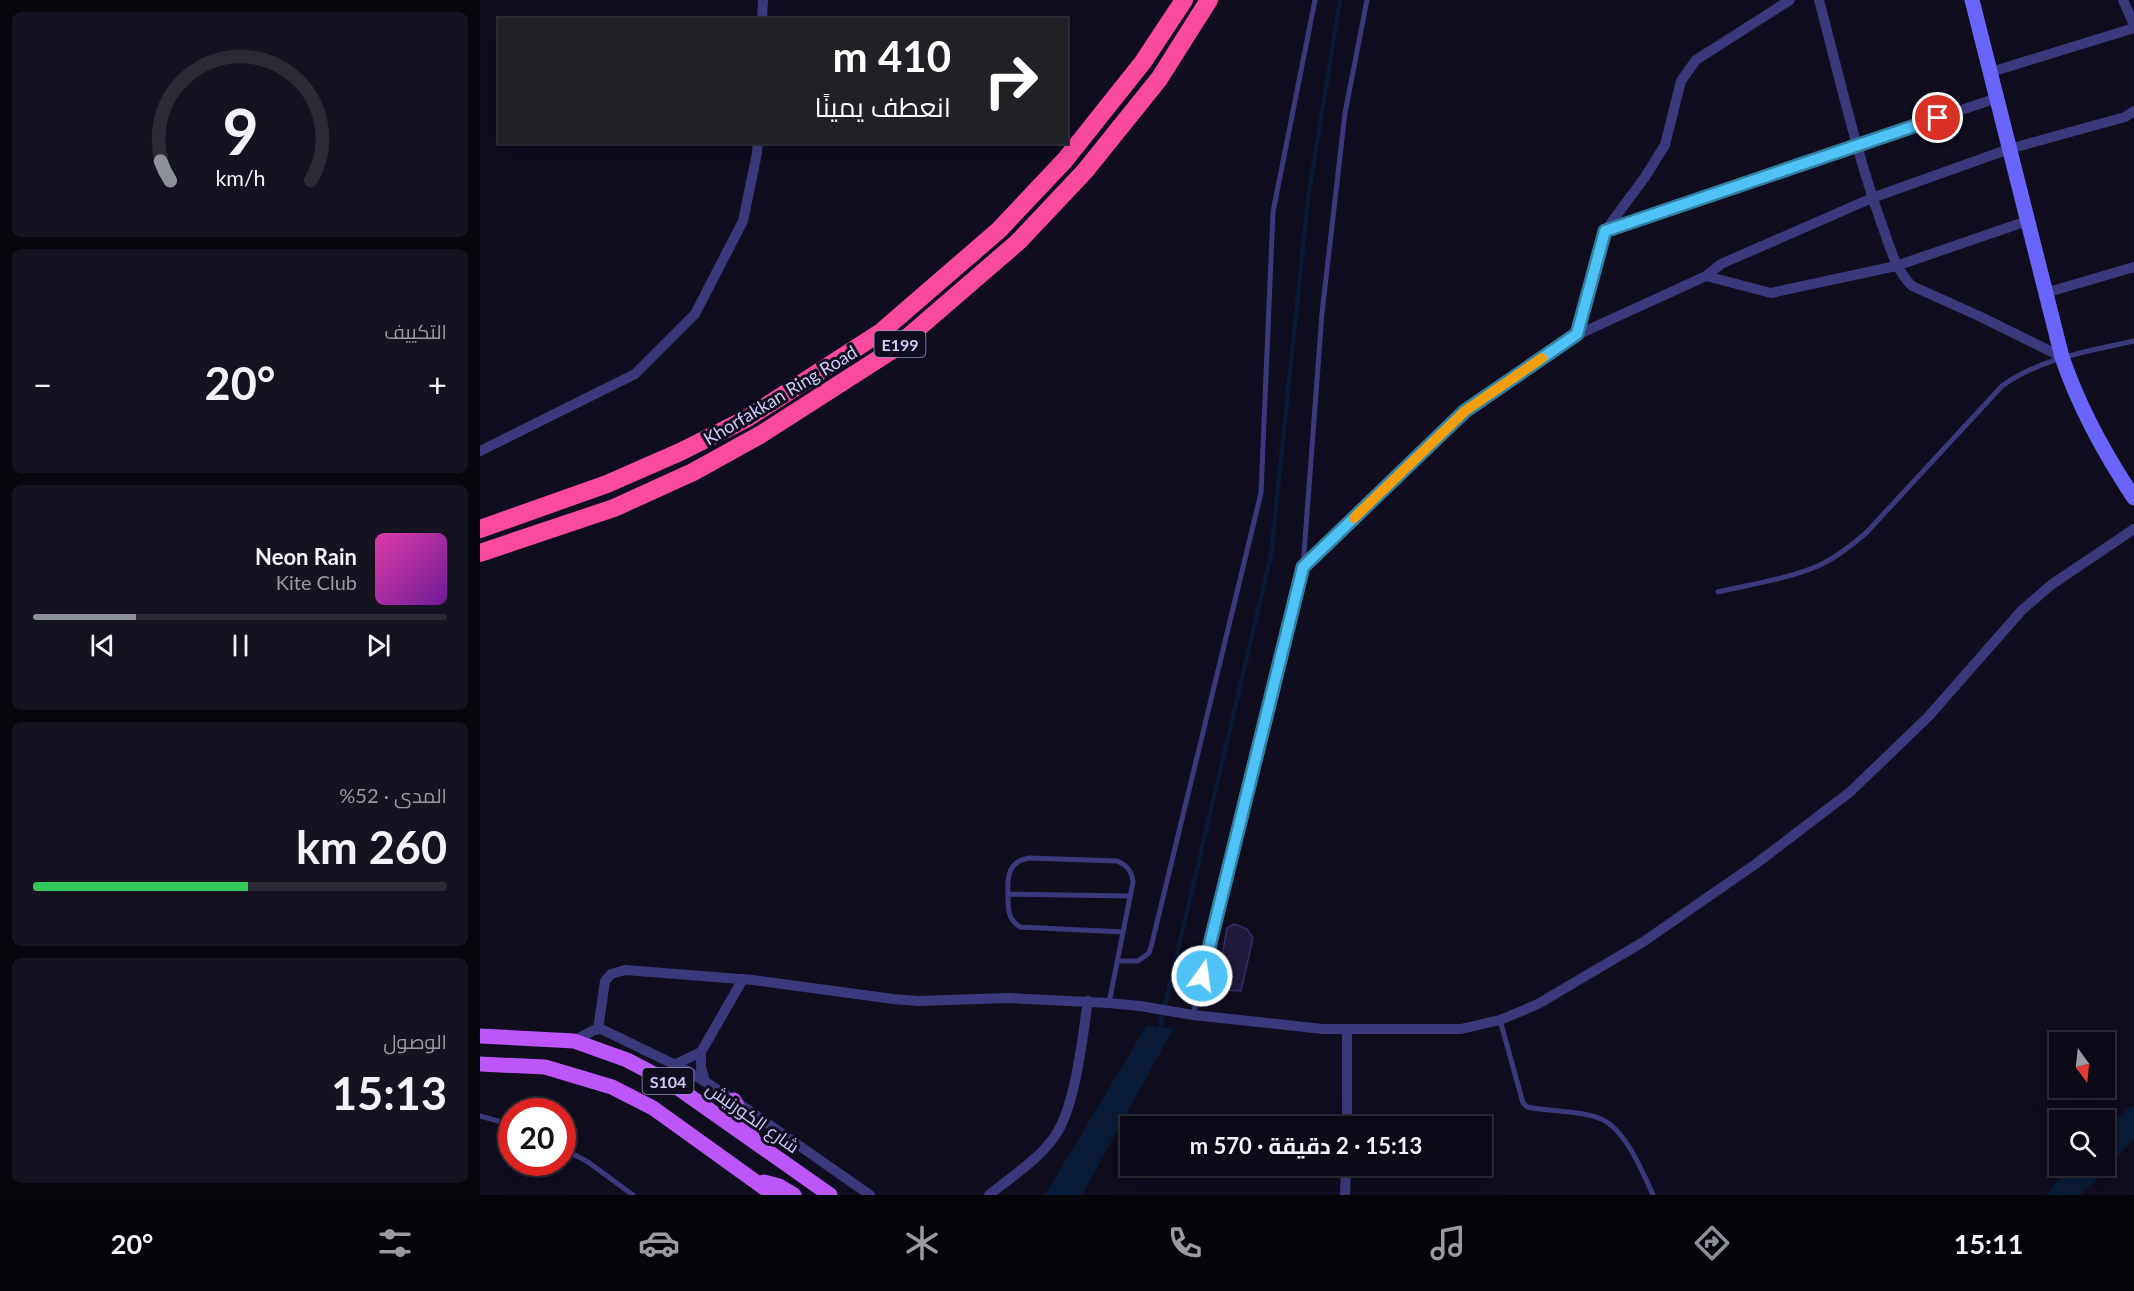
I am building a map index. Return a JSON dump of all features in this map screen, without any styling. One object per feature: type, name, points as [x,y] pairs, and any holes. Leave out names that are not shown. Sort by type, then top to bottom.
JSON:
[{"type":"highway","name":"Khorfakkan Ring Road","points":[[480,529],[607,484],[681,452],[746,419],[881,332],[999,230],[1065,160],[1143,62],[1184,0]]},
{"type":"highway","name":"Khorfakkan Ring Road","points":[[482,553],[614,508],[693,472],[760,435],[894,349],[1018,242],[1085,171],[1159,79],[1209,0]]},
{"type":"main road","name":"شارع الكورنيش","points":[[480,1036],[574,1041],[627,1060],[671,1083],[830,1195]]},
{"type":"main road","name":"S104","points":[[480,1064],[545,1067],[612,1087],[653,1108],[774,1195]]},
{"type":"main road","points":[[734,1100],[754,1142]]},
{"type":"main road","points":[[752,1179],[779,1186],[794,1195]]},
{"type":"street","points":[[762,18],[763,0]]},
{"type":"street","points":[[1577,334],[1605,231],[1645,177],[1665,145],[1681,81],[1686,71],[1696,60],[1791,0]]},
{"type":"street","points":[[1819,0],[1872,198],[1896,266],[1904,278],[1912,286],[2062,357]]},
{"type":"street","points":[[1972,0],[2062,357],[2073,388],[2094,431],[2134,498]]},
{"type":"street","points":[[1991,72],[2134,27],[2123,0]]},
{"type":"street","points":[[1605,231],[1997,98]]},
{"type":"street","points":[[1303,567],[1465,411],[1577,334],[1706,276],[1722,264],[1872,198],[2009,149],[2125,117],[2134,111]]},
{"type":"street","points":[[480,451],[634,374],[695,314],[743,221],[758,144]]},
{"type":"street","points":[[1706,276],[1771,293],[1896,266],[2027,221]]},
{"type":"street","points":[[2045,292],[2134,267]]},
{"type":"street","points":[[598,1029],[605,981],[611,974],[625,970],[742,979],[918,1001],[1008,998],[1109,1003],[1193,1015],[1347,1030],[1461,1029],[1500,1020],[1538,1004],[1643,942],[1757,863],[1850,792],[1928,717],[2022,610],[2051,585],[2134,529]]},
{"type":"street","points":[[705,1081],[701,1067],[701,1052],[742,979]]},
{"type":"street","points":[[990,1195],[1038,1155],[1055,1136],[1069,1106],[1088,1002]]},
{"type":"street","points":[[574,1041],[598,1029],[609,1031],[676,1064],[734,1100],[870,1195]]},
{"type":"street","points":[[1347,1030],[1347,1116]]},
{"type":"street","points":[[676,1064],[701,1052]]},
{"type":"street","points":[[1345,1195],[1346,1176]]},
{"type":"lane","points":[[1118,960],[1138,961],[1149,953],[1151,947],[1261,493],[1272,212],[1315,0]]},
{"type":"lane","points":[[1193,1015],[1303,567],[1322,313],[1345,113],[1367,0]]},
{"type":"lane","points":[[1718,592],[1806,571],[1823,564],[1843,551],[1866,533],[2010,380],[2062,357],[2134,341]]},
{"type":"lane","points":[[1109,1003],[1118,960],[1130,896],[1133,876],[1127,867],[1117,861],[1029,858],[1018,861],[1011,869],[1007,879],[1009,916],[1020,927],[1123,932]]},
{"type":"lane","points":[[1008,894],[1130,896]]},
{"type":"lane","points":[[1500,1020],[1523,1103],[1527,1107],[1589,1115],[1612,1125],[1637,1160],[1653,1195]]},
{"type":"lane","points":[[480,1116],[498,1121]]},
{"type":"lane","points":[[576,1156],[633,1195]]},
{"type":"water","points":[[1147,1025],[1173,1029],[1125,1116],[1120,1116],[1120,1126],[1082,1195],[1045,1195]]},
{"type":"building","points":[[1234,924],[1247,929],[1253,938],[1241,991],[1225,990],[1218,979],[1227,928]]},
{"type":"waterway","points":[[1159,1030],[1271,555],[1308,199],[1340,0]]},
{"type":"waterway","points":[[2115,1140],[2134,1120]]},
{"type":"waterway","points":[[2062,1195],[2081,1176]]},
{"type":"slow traffic","points":[[1354,518],[1465,411],[1542,358]]},
{"type":"route","points":[[1202,976],[1303,567],[1465,411],[1577,334],[1605,231],[1938,118]]}]
